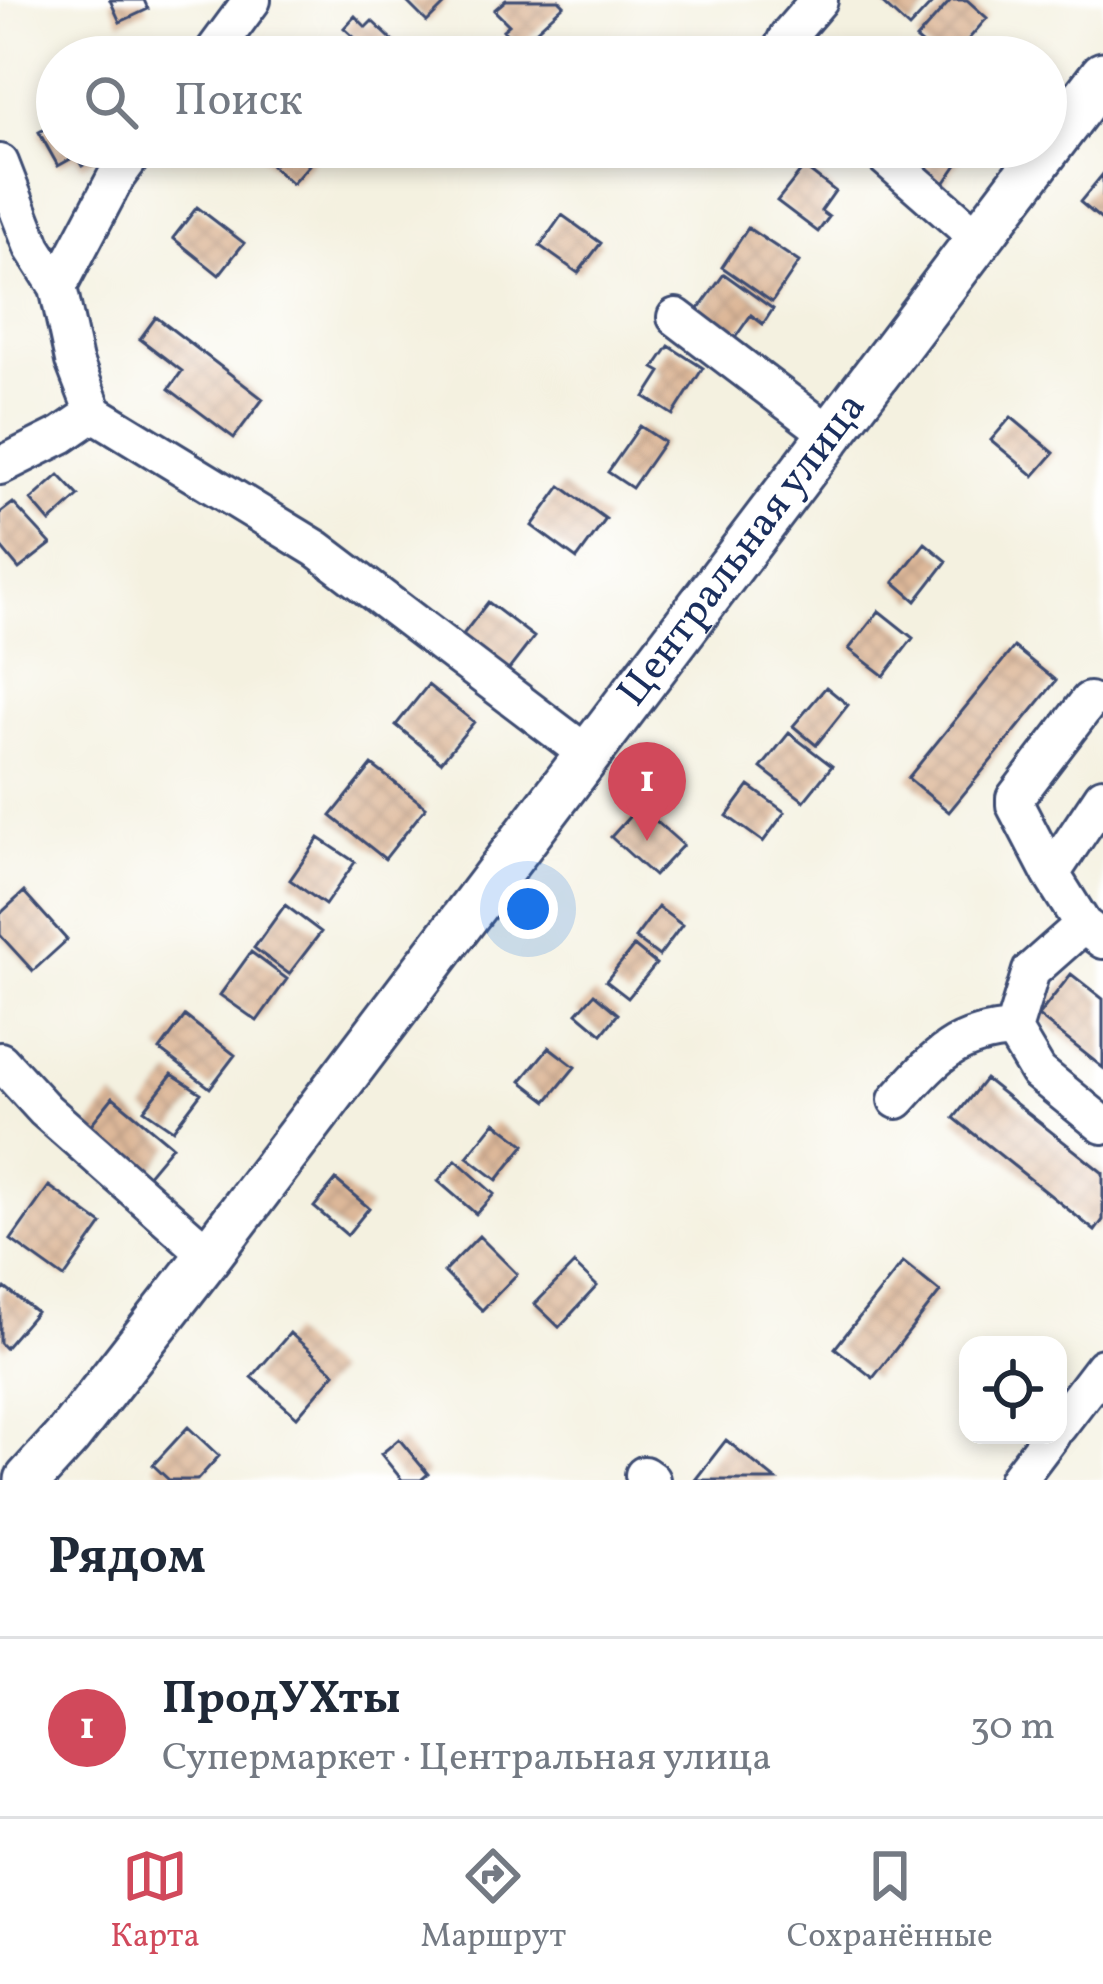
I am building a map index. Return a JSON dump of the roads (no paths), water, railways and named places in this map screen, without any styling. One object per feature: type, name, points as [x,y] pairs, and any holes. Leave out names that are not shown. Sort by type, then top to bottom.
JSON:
[{"type":"main road","name":"Центральная улица","points":[[1067,122],[1103,75]]},
{"type":"main road","name":"Центральная улица","points":[[28,1480],[209,1255],[1032,168]]},
{"type":"street","points":[[225,36],[252,0]]},
{"type":"street","points":[[788,36],[819,0]]},
{"type":"street","points":[[0,164],[33,248],[58,287],[74,361],[94,413],[317,549],[587,754]]},
{"type":"street","points":[[58,287],[123,168]]},
{"type":"street","points":[[898,168],[978,238]]},
{"type":"street","points":[[676,317],[830,434]]},
{"type":"street","points":[[0,466],[62,436],[94,413]]},
{"type":"street","points":[[1089,701],[1015,798],[1051,874],[1093,933],[1031,971],[1012,1030],[1037,1072],[1103,1125]]},
{"type":"street","points":[[1051,874],[1103,796]]},
{"type":"street","points":[[897,1100],[937,1055],[977,1033],[1012,1030]]},
{"type":"street","points":[[0,1061],[45,1110],[209,1255]]},
{"type":"street","points":[[1067,1414],[1103,1366]]},
{"type":"street","points":[[1017,1480],[1044,1444]]},
{"type":"place","name":"ПродУХты","points":[[647,841]]}]
